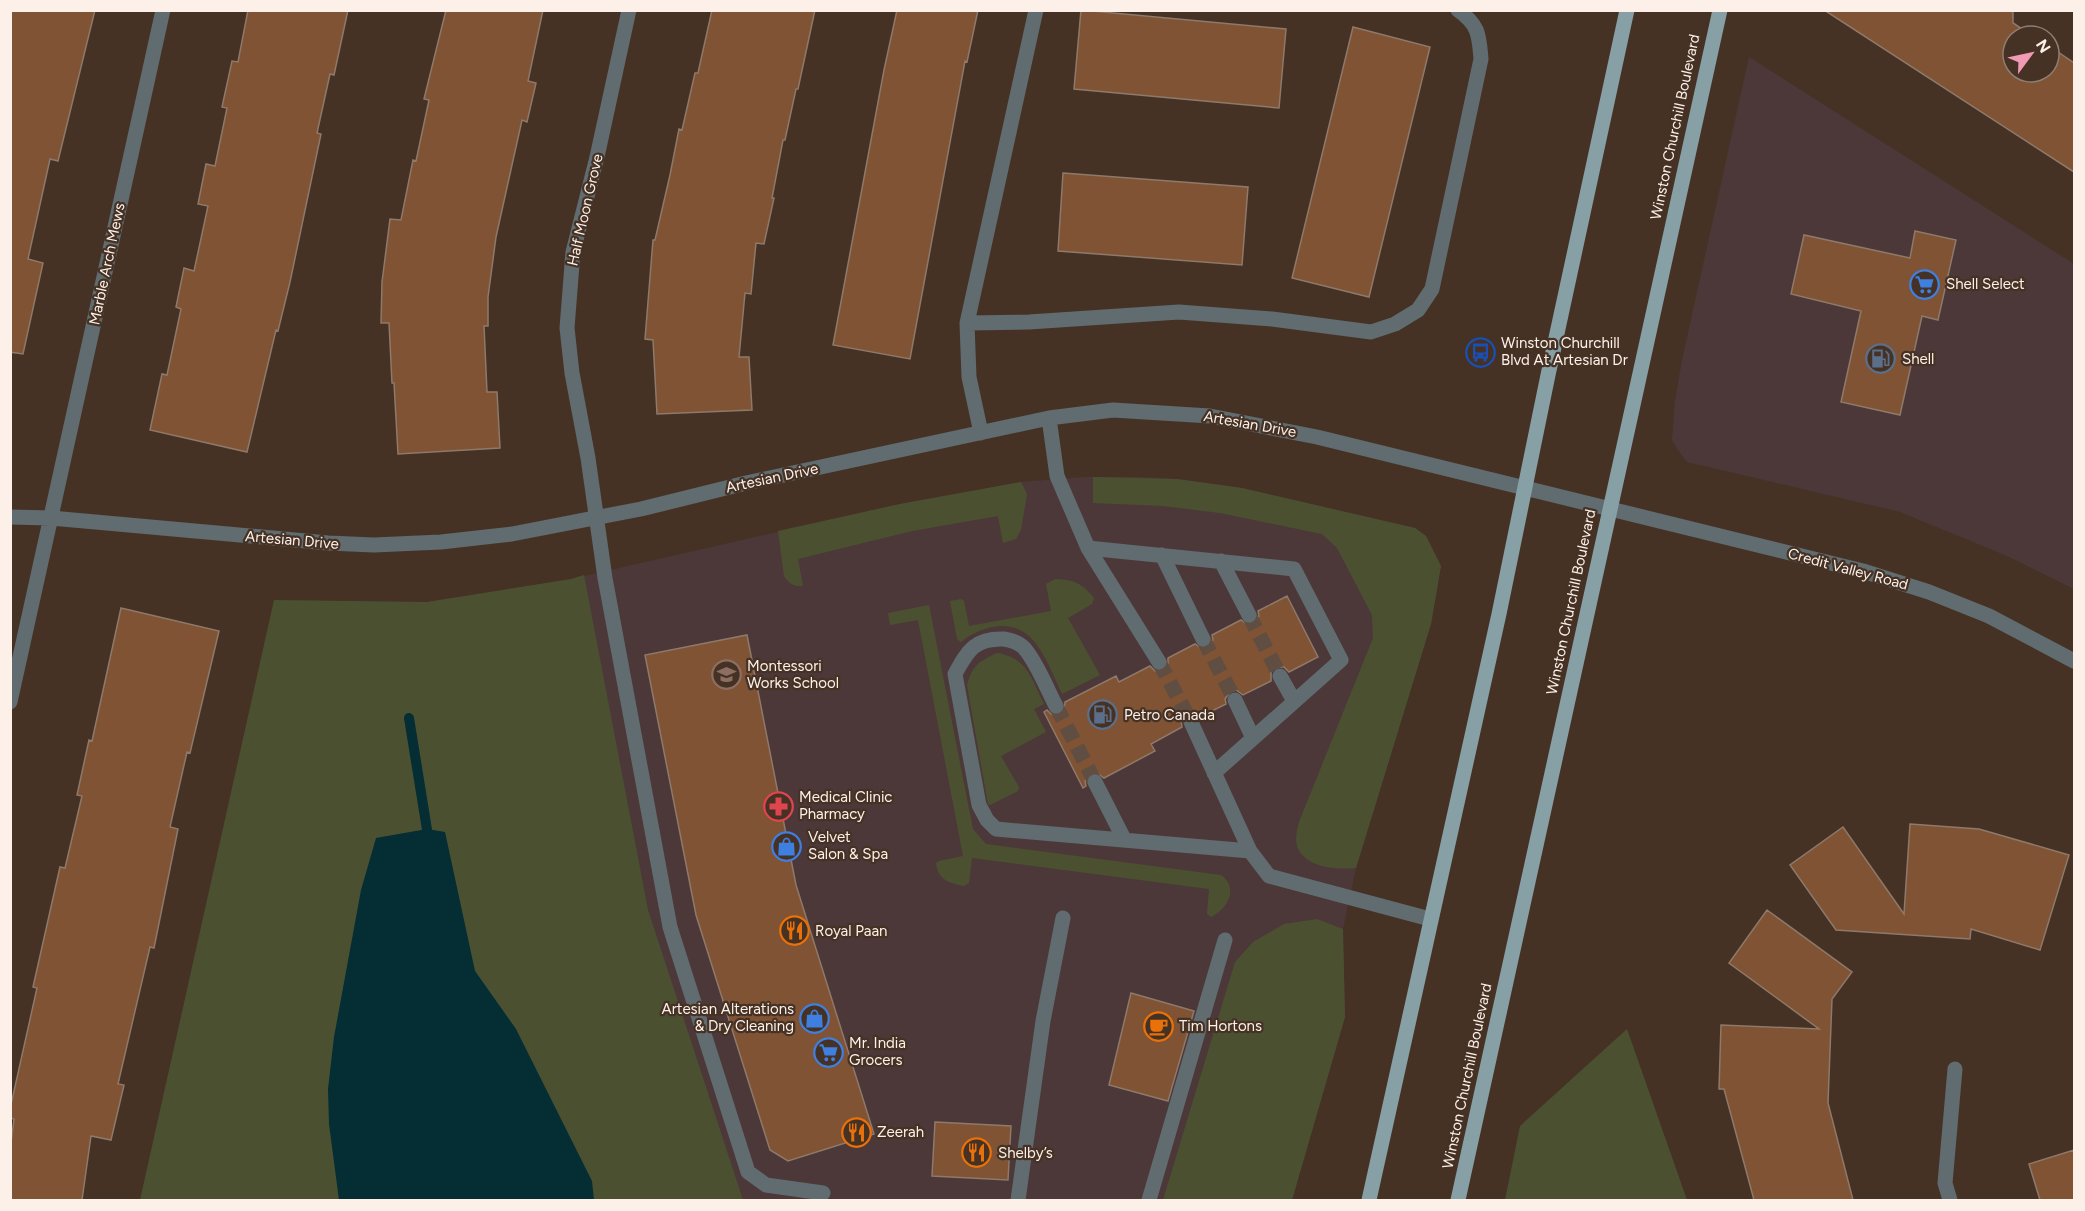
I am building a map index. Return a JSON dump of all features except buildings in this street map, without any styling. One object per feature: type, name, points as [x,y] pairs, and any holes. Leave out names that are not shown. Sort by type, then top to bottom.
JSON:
[{"type":"main road","points":[[1369,1200],[1499,614],[1628,10]]},
{"type":"main road","name":"Winston Churchill Boulevard","points":[[1458,1200],[1720,10]]},
{"type":"street","name":"Marble Arch Mews","points":[[10,702],[163,10]]},
{"type":"street","name":"Half Moon Grove","points":[[629,10],[597,157],[573,252],[567,327],[572,373],[588,459],[605,578],[670,927],[748,1172],[766,1185],[823,1193]]},
{"type":"street","points":[[981,433],[969,377],[967,322],[1036,10]]},
{"type":"street","points":[[967,322],[1029,322],[1179,312],[1272,319],[1371,332],[1395,324],[1418,310],[1432,289],[1482,59],[1479,31],[1468,17],[1458,10]]},
{"type":"street","name":"Artesian Drive","points":[[10,517],[51,518],[328,543],[374,545],[441,542],[512,534],[596,518],[1049,418],[1113,410],[1210,416],[1317,437],[1610,509]]},
{"type":"street","points":[[1049,418],[1057,476],[1088,548],[1159,662]]},
{"type":"street","name":"Credit Valley Road","points":[[1610,509],[1863,571],[1929,592],[1989,616],[2074,661]]},
{"type":"street","points":[[1088,548],[1294,569],[1341,660],[1214,773]]},
{"type":"street","points":[[1162,555],[1203,639]]},
{"type":"street","points":[[1221,561],[1249,615]]},
{"type":"street","points":[[1056,706],[1033,660],[1023,646],[1010,640],[990,639],[976,644],[965,655],[955,674],[979,805],[996,829],[1250,851]]},
{"type":"street","points":[[1280,676],[1294,701]]},
{"type":"street","points":[[1235,700],[1253,738]]},
{"type":"street","points":[[1191,722],[1250,851],[1269,876],[1431,919]]},
{"type":"street","points":[[1095,782],[1124,839]]},
{"type":"street","points":[[1018,1200],[1043,1021],[1063,918]]},
{"type":"street","points":[[1149,1200],[1225,940]]},
{"type":"street","points":[[1950,1200],[1945,1183],[1955,1069]]},
{"type":"shaded area","points":[[1749,57],[2074,264],[2074,589],[2007,556],[1900,512],[1687,462],[1677,449],[1672,440],[1675,401],[1682,360]]},
{"type":"shaded area","points":[[1085,477],[1177,479],[1242,488],[1415,528],[1426,536],[1441,566],[1431,623],[1356,868],[1343,929],[1345,1017],[1292,1200],[726,1200],[629,909],[571,579],[900,504],[1021,482]]},
{"type":"green space","points":[[1093,477],[1177,479],[1242,488],[1415,528],[1426,536],[1441,566],[1431,624],[1356,868],[1331,868],[1314,863],[1301,853],[1296,840],[1299,822],[1373,638],[1372,615],[1337,548],[1322,534],[1220,513],[1163,506],[1093,503]]},
{"type":"green space","points":[[1021,482],[1027,494],[1021,530],[1016,539],[1003,543],[998,516],[912,531],[798,559],[803,586],[792,584],[784,576],[778,531],[900,504]]},
{"type":"green space","points":[[584,575],[648,910],[743,1200],[140,1200],[274,600],[427,602]]},
{"type":"green space","points":[[1055,579],[1077,583],[1094,598],[1092,604],[1068,618],[1100,675],[1062,694],[1042,652],[1033,640],[1016,628],[997,626],[969,636],[961,642],[957,639],[950,601],[961,599],[964,601],[969,626],[1051,611],[1046,584]]},
{"type":"green space","points":[[929,605],[973,829],[986,844],[1221,875],[1226,880],[1230,892],[1222,909],[1211,917],[1207,914],[1209,889],[972,858],[969,883],[964,886],[959,885],[942,877],[936,863],[963,856],[918,620],[890,625],[888,613]]},
{"type":"green space","points":[[997,653],[1016,659],[1032,678],[1044,704],[1034,709],[1046,732],[1001,756],[1019,787],[1018,791],[990,805],[967,685],[977,665]]},
{"type":"green space","points":[[1317,919],[1343,929],[1345,1017],[1292,1200],[1163,1200],[1235,962],[1253,942],[1284,924]]},
{"type":"green space","points":[[1627,1029],[1687,1200],[1505,1200],[1520,1126]]},
{"type":"water","points":[[427,829],[445,832],[475,971],[516,1029],[592,1181],[594,1200],[339,1200],[329,1124],[328,1089],[334,1037],[361,890],[376,838]]},
{"type":"waterway","points":[[409,718],[429,842]]},
{"type":"tunnel","points":[[1249,615],[1280,676]]},
{"type":"tunnel","points":[[1203,639],[1235,700]]},
{"type":"tunnel","points":[[1159,662],[1191,722]]},
{"type":"tunnel","points":[[1056,706],[1095,782]]},
{"type":"place","name":"Shell Select","points":[[1925,284]]},
{"type":"place","name":"Winston Churchill Blvd At Artesian Dr","points":[[1480,352]]},
{"type":"place","name":"Shell","points":[[1881,359]]},
{"type":"place","name":"Montessori Works School","points":[[726,675]]},
{"type":"place","name":"Petro Canada","points":[[1103,715]]},
{"type":"place","name":"Medical Clinic Pharmacy","points":[[778,806]]},
{"type":"place","name":"Velvet Salon & Spa","points":[[787,846]]},
{"type":"place","name":"Royal Paan","points":[[794,931]]},
{"type":"place","name":"Artesian Alterations & Dry Cleaning","points":[[815,1018]]},
{"type":"place","name":"Tim Hortons","points":[[1158,1026]]},
{"type":"place","name":"Mr. India Grocers","points":[[828,1052]]},
{"type":"place","name":"Zeerah","points":[[856,1132]]},
{"type":"place","name":"Shelby’s","points":[[977,1153]]}]
